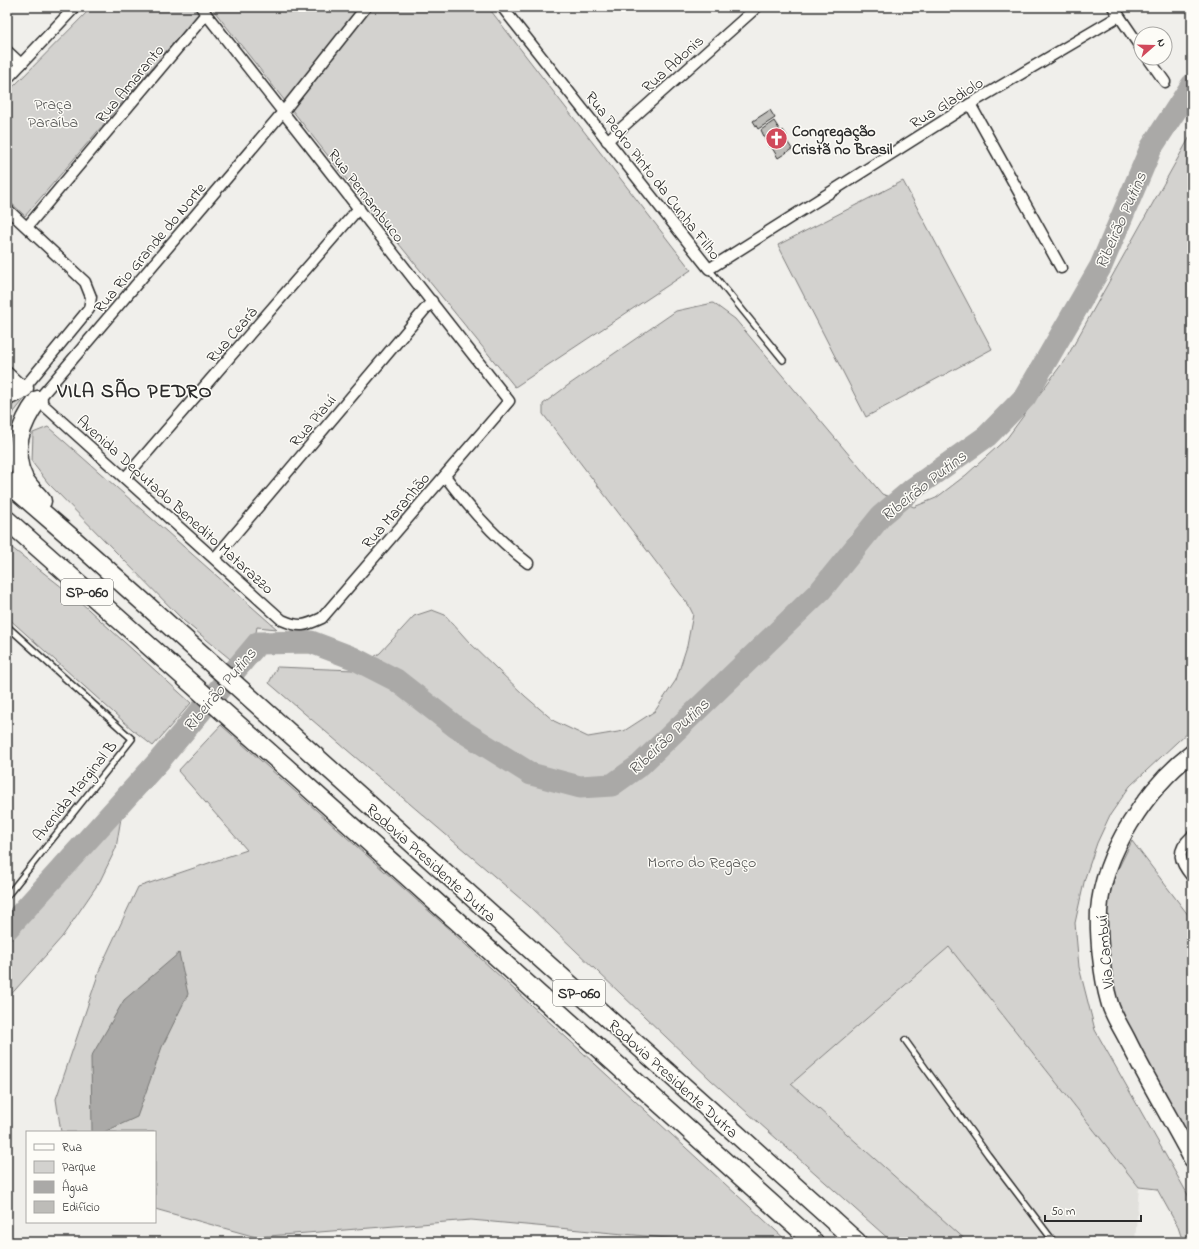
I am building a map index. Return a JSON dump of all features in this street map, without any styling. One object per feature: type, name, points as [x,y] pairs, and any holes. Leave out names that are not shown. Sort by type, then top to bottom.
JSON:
[{"type":"highway","points":[[7,396],[24,388]]},
{"type":"highway","points":[[38,400],[29,412],[19,434],[17,459],[24,479],[73,539]]},
{"type":"highway","name":"Rodovia Presidente Dutra","points":[[7,482],[73,539],[857,1242]]},
{"type":"highway","name":"Rodovia Presidente Dutra","points":[[7,520],[244,730],[814,1242]]},
{"type":"main road","name":"Via Cambuí","points":[[1192,753],[1158,784],[1135,814],[1122,836],[1103,889],[1099,911],[1102,966],[1109,1003],[1149,1083],[1192,1159]]},
{"type":"street","points":[[7,79],[75,7]]},
{"type":"street","name":"Rua Rio Grande do Norte","points":[[38,400],[283,112],[366,7]]},
{"type":"street","name":"Rua Pedro Pinto da Cunha Filho","points":[[502,7],[710,269]]},
{"type":"street","name":"Rua Adonis","points":[[607,140],[757,7]]},
{"type":"street","points":[[1113,7],[1133,36]]},
{"type":"street","name":"Rua Pernambuco","points":[[204,11],[509,401]]},
{"type":"street","name":"Rua Amaranto","points":[[27,227],[204,11]]},
{"type":"street","name":"Rua Gladiolo","points":[[710,269],[970,104],[1119,16]]},
{"type":"street","points":[[7,51],[21,64]]},
{"type":"street","points":[[1154,66],[1165,82]]},
{"type":"street","points":[[970,104],[1061,268]]},
{"type":"street","name":"Rua Ceará","points":[[125,478],[359,208]]},
{"type":"street","points":[[7,209],[85,282],[91,297],[90,309],[24,388],[7,372]]},
{"type":"street","name":"Rua Piauí","points":[[215,558],[432,301]]},
{"type":"street","name":"Avenida Deputado Benedito Matarazzo","points":[[38,400],[282,620],[295,626]]},
{"type":"street","name":"Rua Maranhão","points":[[295,626],[307,625],[322,618],[509,401]]},
{"type":"street","points":[[445,476],[472,511],[515,554],[528,563]]},
{"type":"street","points":[[1192,836],[1184,843],[1181,850],[1182,863],[1192,877]]},
{"type":"lane","name":"Rua Pedro Pinto da Cunha Filho","points":[[710,269],[784,360]]},
{"type":"lane","name":"Avenida Marginal B","points":[[7,626],[132,739],[7,896]]},
{"type":"lane","points":[[905,1040],[988,1155],[1054,1242]]},
{"type":"shaded area","points":[[949,947],[1139,1187],[1135,1242],[968,1242],[791,1084]]},
{"type":"green space","name":"Praça Paraíba","points":[[92,7],[193,7],[199,13],[25,216],[7,199],[7,93]]},
{"type":"green space","points":[[211,7],[488,7],[691,270],[515,387],[347,180]]},
{"type":"green space","name":"Morro do Regaço","points":[[1192,133],[1192,728],[1130,786],[1110,815],[1097,843],[1085,878],[1075,923],[1079,967],[1095,1030],[1192,1202],[1192,1242],[1183,1242],[1178,1227],[1157,1189],[1139,1187],[949,947],[791,1084],[968,1242],[892,1242],[711,1080],[529,906],[269,683],[277,667],[354,670],[380,653],[414,616],[432,610],[445,615],[469,642],[525,696],[554,721],[588,737],[624,731],[655,711],[676,680],[687,646],[693,614],[688,604],[543,414],[543,404],[676,311],[713,303],[735,319],[882,494],[914,507],[936,498],[966,475],[1007,438],[1067,357]]},
{"type":"green space","points":[[903,181],[992,349],[866,417],[778,245]]},
{"type":"green space","points":[[30,392],[14,412],[7,428],[7,409]]},
{"type":"green space","points":[[48,427],[277,629],[257,627],[255,638],[235,663],[184,621],[48,483],[32,462],[33,433]]},
{"type":"green space","points":[[7,544],[77,599],[191,703],[153,746],[133,730],[7,617]]},
{"type":"green space","points":[[221,725],[440,921],[788,1242],[702,1242],[696,1236],[689,1240],[471,1220],[256,1237],[156,1209],[156,1131],[61,1131],[56,1099],[101,966],[138,887],[247,850],[178,771]]},
{"type":"green space","points":[[124,800],[116,848],[100,881],[62,937],[7,999],[7,929]]},
{"type":"green space","points":[[1132,841],[1192,920],[1192,1151],[1115,1002],[1108,962],[1106,913],[1114,877]]},
{"type":"water","points":[[179,953],[188,994],[162,1047],[137,1117],[106,1131],[92,1131],[91,1057],[124,1000]]},
{"type":"building","points":[[770,110],[775,118],[758,129],[753,121]]},
{"type":"building","name":"Congregação Cristã no Brasil","points":[[774,121],[781,132],[783,130],[787,136],[785,138],[792,149],[778,158],[771,146],[769,147],[761,130]]},
{"type":"waterway","name":"Ribeirão Putins","points":[[7,929],[158,762],[258,643],[311,642],[353,658],[396,680],[456,727],[531,774],[580,787],[612,785],[640,765],[821,590],[881,516],[914,488],[987,436],[1025,397],[1101,266],[1151,148],[1192,85]]},
{"type":"place","name":"Congregação Cristã no Brasil","points":[[776,139]]},
{"type":"district","name":"VILA SÃO PEDRO","points":[[135,390]]}]
